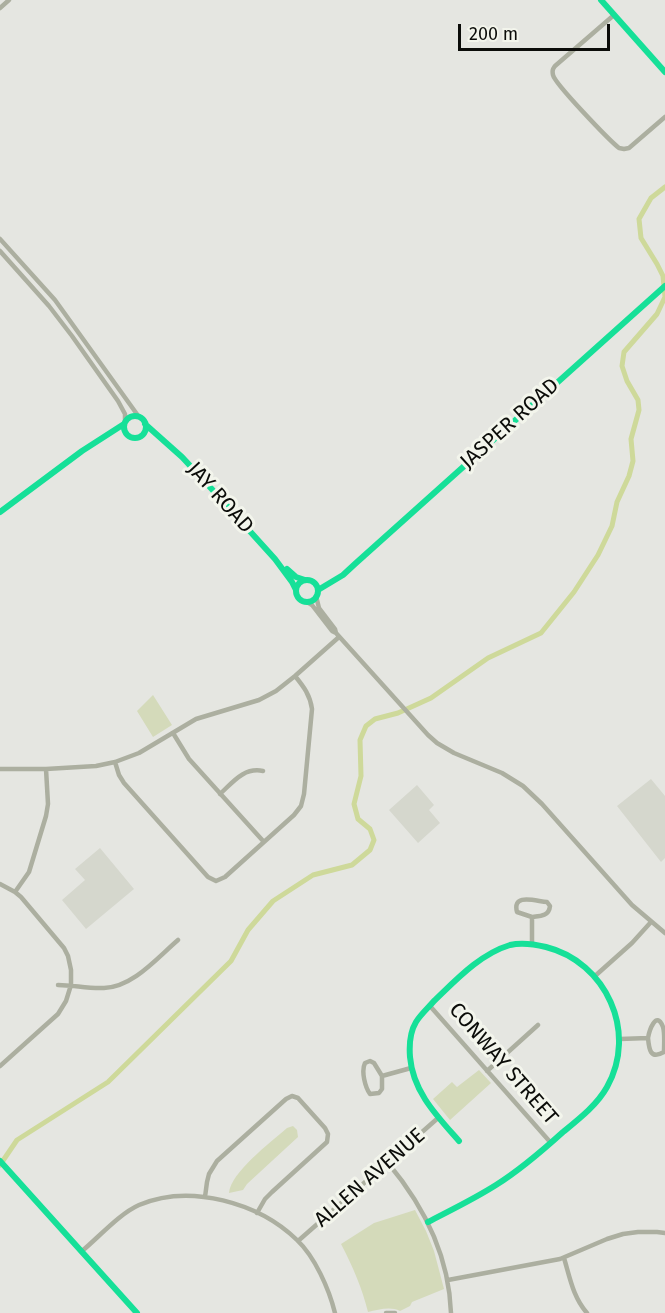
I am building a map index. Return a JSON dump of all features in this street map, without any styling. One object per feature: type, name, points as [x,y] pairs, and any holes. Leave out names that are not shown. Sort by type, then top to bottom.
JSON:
[{"type":"street","points":[[0,8],[9,0]]},
{"type":"street","points":[[601,0],[665,72]]},
{"type":"street","points":[[614,15],[555,66],[553,77],[619,148],[629,148],[665,117]]},
{"type":"street","points":[[0,239],[67,317],[145,424],[145,431],[139,437]]},
{"type":"street","points":[[0,251],[49,306],[118,401],[125,414],[124,430],[128,435],[133,438],[150,437],[161,440]]},
{"type":"street","points":[[12,264],[17,258]]},
{"type":"street","name":"JASPER ROAD","points":[[317,593],[346,574],[663,288]]},
{"type":"street","points":[[0,512],[125,423],[130,417],[139,417]]},
{"type":"street","name":"JAY ROAD","points":[[145,424],[155,435],[176,450],[200,475],[275,559],[296,590]]},
{"type":"street","points":[[94,444],[115,435],[128,435]]},
{"type":"street","name":"JAY ROAD","points":[[275,559],[296,577],[308,580]]},
{"type":"street","name":"JASPER ROAD","points":[[308,580],[325,581],[356,563]]},
{"type":"street","points":[[337,635],[320,608],[316,585],[308,580],[298,585],[296,590],[299,598],[312,605],[332,631],[428,735],[447,749],[513,779],[528,789],[632,905],[665,933]]},
{"type":"street","points":[[307,602],[313,600],[317,593]]},
{"type":"street","points":[[0,769],[96,766],[139,753],[196,719],[259,700],[276,691],[337,635]]},
{"type":"street","points":[[115,762],[124,783],[208,877],[216,881],[225,877],[301,806],[312,709],[305,688],[295,676]]},
{"type":"street","points":[[173,733],[189,759],[264,842]]},
{"type":"street","points":[[15,892],[29,872],[46,816],[48,804],[46,769]]},
{"type":"street","points":[[220,794],[248,770],[263,771]]},
{"type":"street","points":[[0,884],[15,892],[59,940],[68,956],[71,970],[71,985],[66,1001],[57,1014],[0,1066]]},
{"type":"street","points":[[522,899],[547,902],[550,906],[546,914],[532,917],[518,912],[516,907],[518,902],[522,899]]},
{"type":"street","points":[[532,917],[532,944]]},
{"type":"street","points":[[428,1222],[486,1191],[510,1175],[596,1103],[615,1069],[620,1039],[614,1006],[606,989],[595,976],[632,943],[651,922]]},
{"type":"street","points":[[57,985],[103,988],[121,985],[134,978],[178,940]]},
{"type":"street","name":"ALLEN AVENUE","points":[[298,1240],[438,1118],[420,1093],[414,1080],[409,1044],[412,1028],[430,1006],[481,959],[496,950],[512,945],[532,944],[561,951],[580,961],[595,976]]},
{"type":"street","name":"CONWAY STREET","points":[[430,1006],[551,1143]]},
{"type":"street","points":[[657,1021],[661,1023],[664,1029],[664,1052],[652,1053],[648,1038],[650,1026],[657,1021]]},
{"type":"street","points":[[487,1071],[538,1025]]},
{"type":"street","points":[[620,1039],[648,1038]]},
{"type":"street","points":[[370,1061],[374,1063],[381,1076],[382,1089],[379,1093],[370,1094],[362,1068],[364,1063],[370,1061]]},
{"type":"street","points":[[381,1076],[411,1068]]},
{"type":"street","points":[[205,1197],[209,1174],[218,1161],[292,1096],[298,1098],[325,1128],[328,1134],[327,1142],[265,1199],[257,1213]]},
{"type":"street","points":[[438,1118],[459,1141]]},
{"type":"street","points":[[0,1161],[137,1313]]},
{"type":"street","points":[[388,1163],[416,1199],[436,1241],[448,1280],[451,1313]]},
{"type":"street","points":[[82,1251],[123,1215],[138,1206],[158,1199],[205,1197],[231,1202],[257,1213],[298,1240],[325,1283],[335,1313]]},
{"type":"street","points":[[448,1280],[564,1258],[623,1234],[665,1233]]},
{"type":"street","points":[[564,1258],[575,1296],[587,1313]]},
{"type":"street","points":[[387,1313],[395,1313]]},
{"type":"shaded area","points":[[651,779],[665,796],[665,858],[661,862],[617,806]]},
{"type":"shaded area","points":[[417,785],[434,805],[429,810],[440,823],[418,843],[389,810]]},
{"type":"shaded area","points":[[100,848],[134,889],[86,929],[62,900],[85,880],[75,869]]},
{"type":"green space","points":[[153,695],[172,725],[153,737],[137,711]]},
{"type":"green space","points":[[479,1070],[491,1083],[450,1120],[433,1099],[452,1082],[457,1087]]},
{"type":"green space","points":[[293,1126],[297,1130],[298,1137],[243,1190],[229,1193],[231,1185],[244,1167],[287,1128]]},
{"type":"green space","points":[[415,1210],[434,1251],[444,1289],[412,1302],[410,1306],[400,1311],[380,1309],[368,1312],[357,1278],[341,1244],[374,1223]]},
{"type":"waterway","points":[[0,1165],[17,1140],[108,1082],[231,961],[248,930],[273,901],[313,875],[352,865],[370,850],[374,840],[370,829],[358,819],[354,804],[361,776],[360,740],[366,726],[375,719],[398,713],[431,698],[488,658],[541,633],[574,592],[598,555],[612,526],[617,502],[633,461],[631,439],[639,410],[638,400],[627,381],[622,366],[624,352],[657,314],[665,297],[663,276],[641,238],[639,219],[651,198],[665,187]]},
{"type":"traffic: fast","points":[[601,0],[665,72]]},
{"type":"traffic: fast","points":[[318,590],[343,575],[665,286]]},
{"type":"traffic: fast","points":[[135,416],[143,419],[146,427],[143,435],[135,438],[127,435],[124,427],[127,419],[135,416]]},
{"type":"traffic: fast","points":[[0,512],[82,451],[124,424]]},
{"type":"traffic: fast","points":[[145,424],[182,457],[209,486],[275,559],[296,590]]},
{"type":"traffic: fast","points":[[287,569],[296,577],[305,580]]},
{"type":"traffic: fast","points":[[307,580],[315,583],[318,591],[315,599],[307,602],[299,599],[296,591],[299,583],[307,580]]},
{"type":"traffic: fast","points":[[428,1222],[488,1190],[522,1167],[587,1111],[607,1087],[616,1066],[619,1044],[617,1022],[611,1002],[600,983],[585,967],[567,955],[546,947],[528,944],[514,944],[499,949],[460,976],[416,1022],[411,1034],[412,1070],[427,1103],[459,1141]]},
{"type":"traffic: fast","points":[[0,1161],[137,1313]]}]
